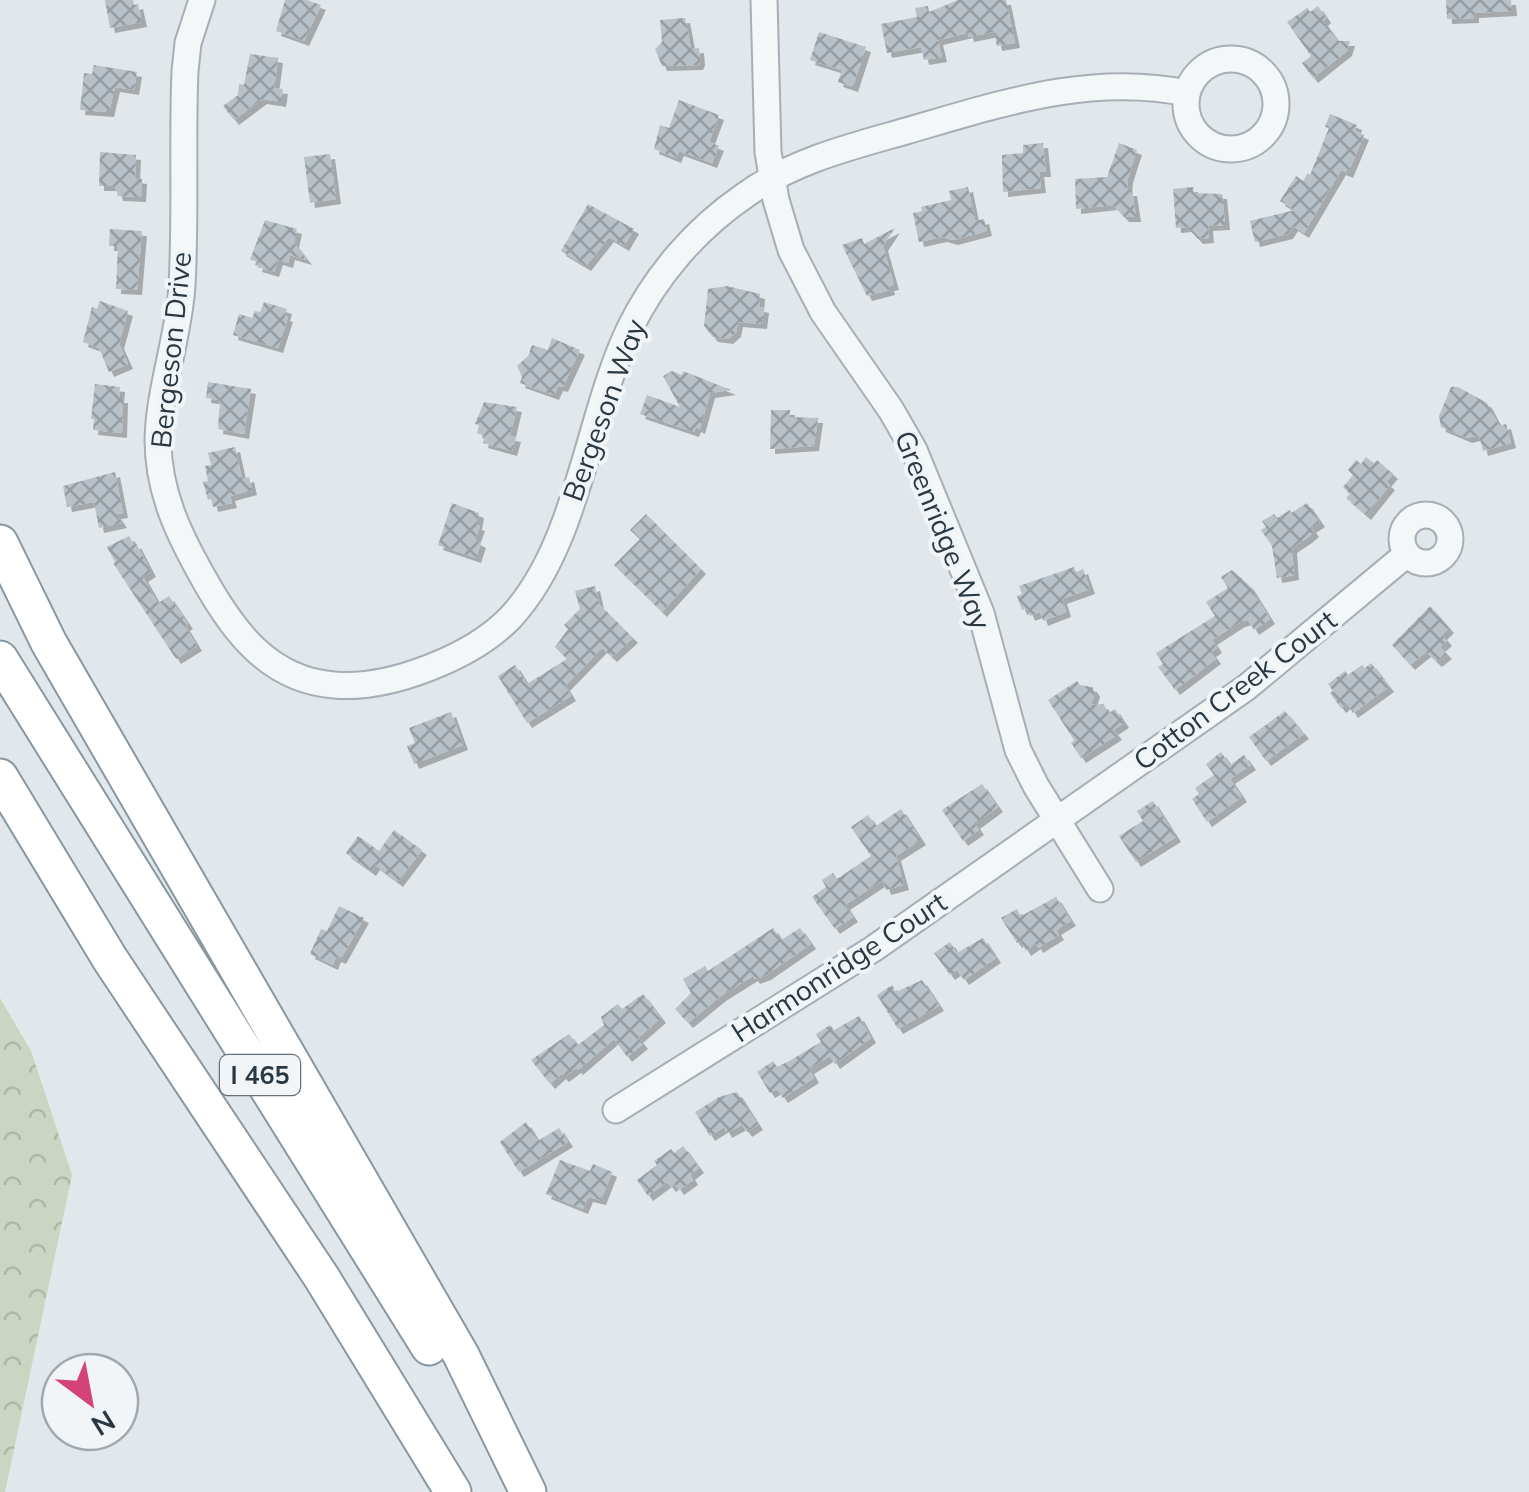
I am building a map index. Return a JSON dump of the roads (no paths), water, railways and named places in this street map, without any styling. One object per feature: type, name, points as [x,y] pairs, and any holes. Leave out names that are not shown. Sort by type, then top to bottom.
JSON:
[{"type":"highway","points":[[0,543],[49,643],[460,1355],[528,1492]]},
{"type":"highway","name":"I 465","points":[[0,659],[519,1492]]},
{"type":"highway","name":"I 465","points":[[0,778],[110,959],[322,1278],[453,1492]]},
{"type":"highway","points":[[0,800],[110,959]]},
{"type":"street","name":"Bergeson Drive","points":[[202,0],[188,43],[184,71],[182,286],[162,398],[158,445],[161,476],[173,520],[231,625]]},
{"type":"street","name":"Greenridge Way","points":[[764,0],[765,124],[771,179],[788,240],[829,323],[892,410],[914,450],[981,613],[1016,742],[1033,780],[1100,890]]},
{"type":"street","name":"Bergeson Way","points":[[231,625],[249,646],[273,664],[301,678],[338,686],[392,680],[456,656],[496,631],[533,590],[549,563],[620,348],[650,292],[702,230],[729,206],[771,179],[830,152],[1030,95],[1118,85],[1188,93]]},
{"type":"street","name":"Cotton Creek Court","points":[[1058,820],[1268,672],[1407,554]]},
{"type":"street","name":"Harmonridge Court","points":[[616,1110],[872,949],[1058,820]]}]
